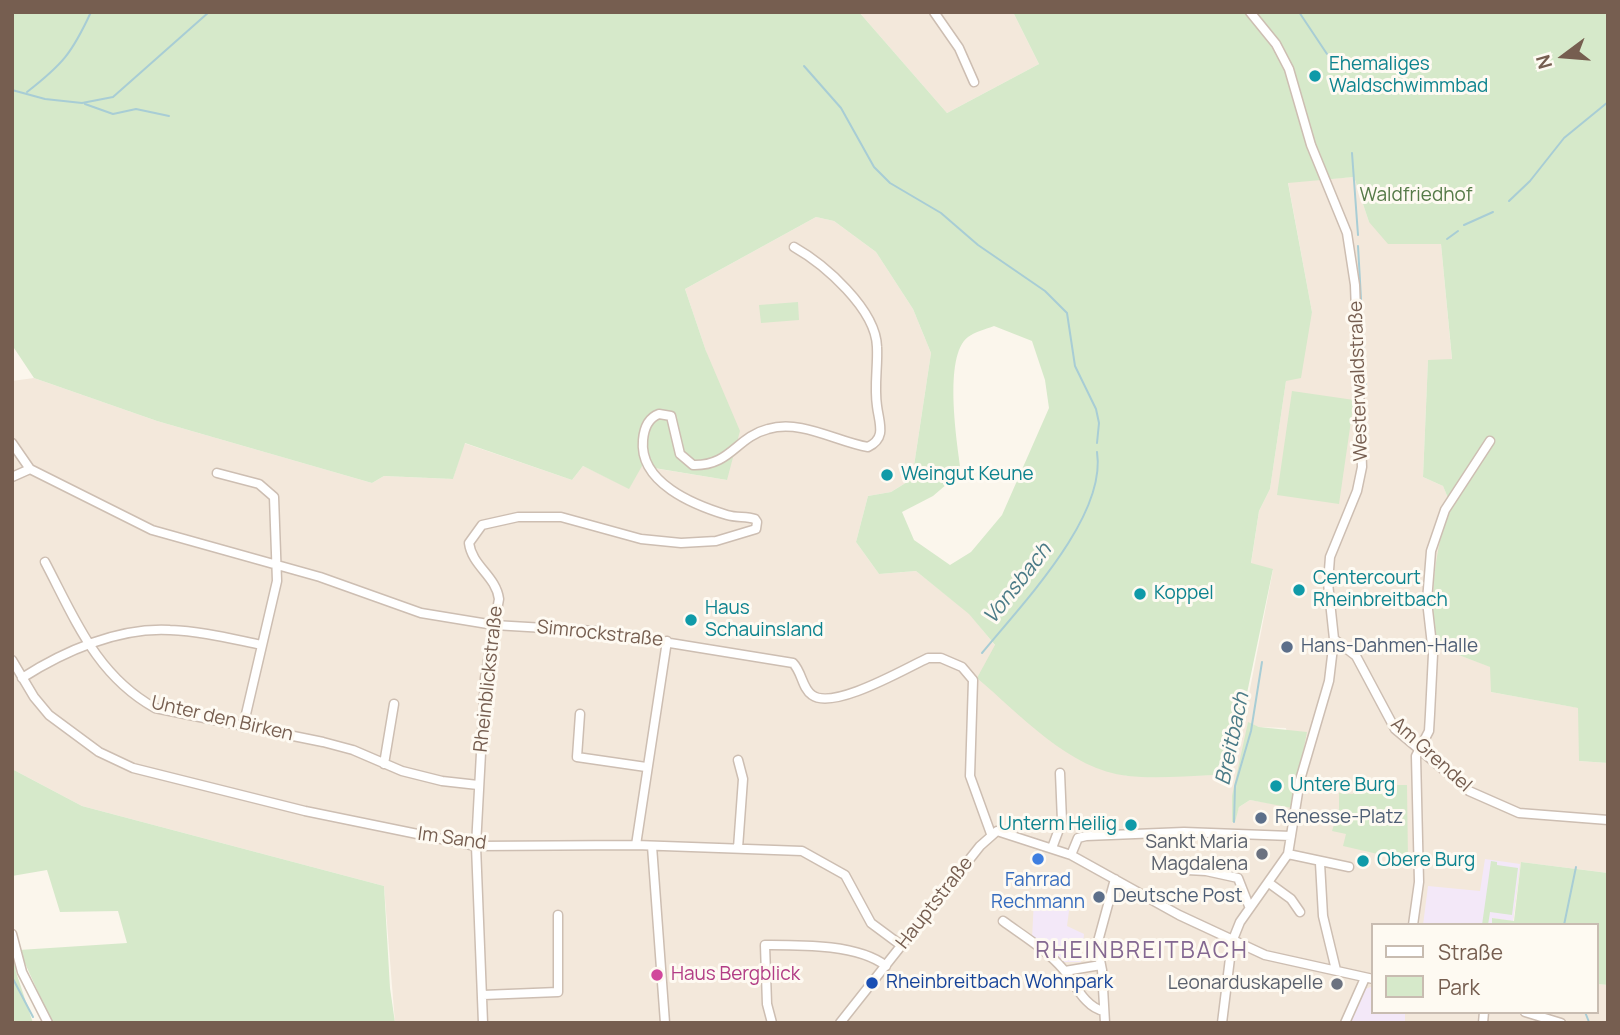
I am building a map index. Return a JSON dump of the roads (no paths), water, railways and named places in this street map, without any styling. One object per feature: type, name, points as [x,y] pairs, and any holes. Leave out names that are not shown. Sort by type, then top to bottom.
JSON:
[{"type":"street","points":[[934,12],[959,48],[974,82]]},
{"type":"street","name":"Westerwaldstraße","points":[[1222,1023],[1232,942],[1249,906],[1269,883],[1288,854],[1300,780],[1329,681],[1334,639],[1328,583],[1330,557],[1357,491],[1362,467],[1362,397],[1353,265],[1347,233],[1311,145],[1289,69],[1276,44],[1250,12]]},
{"type":"street","name":"Rheinblickstraße","points":[[483,1023],[476,846],[478,785],[485,678],[498,589],[471,553],[469,542],[482,525],[519,517],[561,517],[641,539],[681,543],[716,541],[755,529],[755,519],[715,510],[679,494],[653,475],[645,462],[643,440],[649,420],[664,413],[671,416],[680,454],[693,465],[719,462],[755,434],[782,426],[868,447],[878,441],[881,435],[876,404],[877,346],[874,331],[846,289],[820,263],[794,247]]},
{"type":"street","points":[[1413,923],[1419,882],[1416,756],[1429,731],[1433,654],[1427,601],[1431,551],[1445,510],[1490,441]]},
{"type":"street","name":"Simrockstraße","points":[[12,443],[30,469],[152,530],[278,566],[421,613],[494,625],[596,631],[793,663],[813,697],[834,698],[852,693],[928,658],[941,658],[968,671],[975,685],[970,776],[991,834]]},
{"type":"street","points":[[12,477],[30,469]]},
{"type":"street","points":[[217,473],[259,484],[274,497],[277,581],[243,727]]},
{"type":"street","name":"Unter den Birken","points":[[45,562],[90,645],[108,672],[130,694],[155,708],[333,744],[384,764],[442,781],[478,785]]},
{"type":"street","points":[[22,678],[90,645],[129,633],[169,629],[262,645]]},
{"type":"street","name":"Am Grendel","points":[[1334,639],[1356,656],[1389,720],[1460,784],[1504,808],[1519,813],[1608,820]]},
{"type":"street","points":[[636,845],[667,641]]},
{"type":"street","name":"Im Sand","points":[[12,660],[49,715],[70,733],[133,768],[305,811],[476,846],[636,845],[802,851],[838,869],[871,923],[902,946]]},
{"type":"street","points":[[384,764],[394,704]]},
{"type":"street","points":[[580,715],[577,757],[646,767]]},
{"type":"street","points":[[738,760],[743,779],[738,848]]},
{"type":"street","points":[[1052,848],[1062,821],[1060,773]]},
{"type":"street","points":[[991,834],[1004,832],[1071,855],[1232,942],[1287,962],[1369,979],[1345,1023]]},
{"type":"street","points":[[1071,855],[1078,838],[1087,836],[1225,832],[1291,836]]},
{"type":"street","name":"Hauptstraße","points":[[840,1023],[991,834]]},
{"type":"street","points":[[652,846],[665,1023]]},
{"type":"street","points":[[1288,854],[1320,863],[1349,867]]},
{"type":"street","points":[[1320,863],[1322,916],[1334,970]]},
{"type":"street","points":[[1187,870],[1238,878],[1249,906]]},
{"type":"street","points":[[1105,1023],[1097,940],[1115,879]]},
{"type":"street","points":[[1269,883],[1291,900],[1300,912]]},
{"type":"street","points":[[483,995],[558,992],[558,915]]},
{"type":"street","points":[[1003,921],[1065,971],[1084,997],[1097,1010],[1104,1011]]},
{"type":"street","points":[[12,934],[22,972],[48,1023]]},
{"type":"street","points":[[772,1023],[767,1004],[765,946],[825,948],[869,956],[886,966]]},
{"type":"street","points":[[1065,971],[1101,965]]},
{"type":"street","points":[[1532,1014],[1561,1023]]},
{"type":"waterway","points":[[27,92],[65,57],[91,12]]},
{"type":"waterway","points":[[12,90],[45,99],[82,103],[113,97],[209,12]]},
{"type":"waterway","name":"Breitbach","points":[[1299,12],[1327,54]]},
{"type":"waterway","points":[[804,66],[841,108],[874,167],[890,183],[941,213],[978,245],[1045,291],[1067,313],[1075,366],[1096,409],[1099,423],[1097,443]]},
{"type":"waterway","points":[[1509,201],[1530,181],[1564,138],[1608,102]]},
{"type":"waterway","points":[[85,104],[113,114],[136,109],[169,116]]},
{"type":"waterway","name":"Breitbach","points":[[1352,153],[1358,235]]},
{"type":"waterway","points":[[1464,225],[1493,212]]},
{"type":"waterway","points":[[1447,239],[1458,231]]},
{"type":"waterway","name":"Breitbach","points":[[1358,246],[1366,387]]},
{"type":"waterway","name":"Vonsbach","points":[[982,653],[1058,559],[1075,532],[1089,504],[1097,477],[1097,452]]},
{"type":"waterway","name":"Breitbach","points":[[1234,822],[1235,786],[1251,731],[1262,662]]},
{"type":"waterway","points":[[1564,923],[1576,867]]},
{"type":"waterway","points":[[12,977],[33,1017]]},
{"type":"waterway","points":[[1586,1014],[1589,1022]]},
{"type":"place","name":"Ehemaliges Waldschwimmbad","points":[[1315,76]]},
{"type":"place","name":"Weingut Keune","points":[[887,475]]},
{"type":"place","name":"Centercourt Rheinbreitbach","points":[[1299,590]]},
{"type":"place","name":"Koppel","points":[[1140,594]]},
{"type":"place","name":"Haus Schauinsland","points":[[691,620]]},
{"type":"place","name":"Hans-Dahmen-Halle","points":[[1287,647]]},
{"type":"place","name":"Untere Burg","points":[[1276,786]]},
{"type":"place","name":"Renesse-Platz","points":[[1261,818]]},
{"type":"place","name":"Unterm Heilig","points":[[1131,825]]},
{"type":"place","name":"Sankt Maria Magdalena","points":[[1262,854]]},
{"type":"place","name":"Fahrrad Rechmann","points":[[1038,859]]},
{"type":"place","name":"Obere Burg","points":[[1363,861]]},
{"type":"place","name":"Deutsche Post","points":[[1099,897]]},
{"type":"place","name":"Haus Bergblick","points":[[657,975]]},
{"type":"place","name":"Rheinbreitbach Wohnpark","points":[[872,983]]},
{"type":"place","name":"Leonarduskapelle","points":[[1337,984]]},
{"type":"district","name":"RHEINBREITBACH","points":[[1142,952]]},
{"type":"park label","name":"Waldfriedhof","points":[[1416,196]]}]
